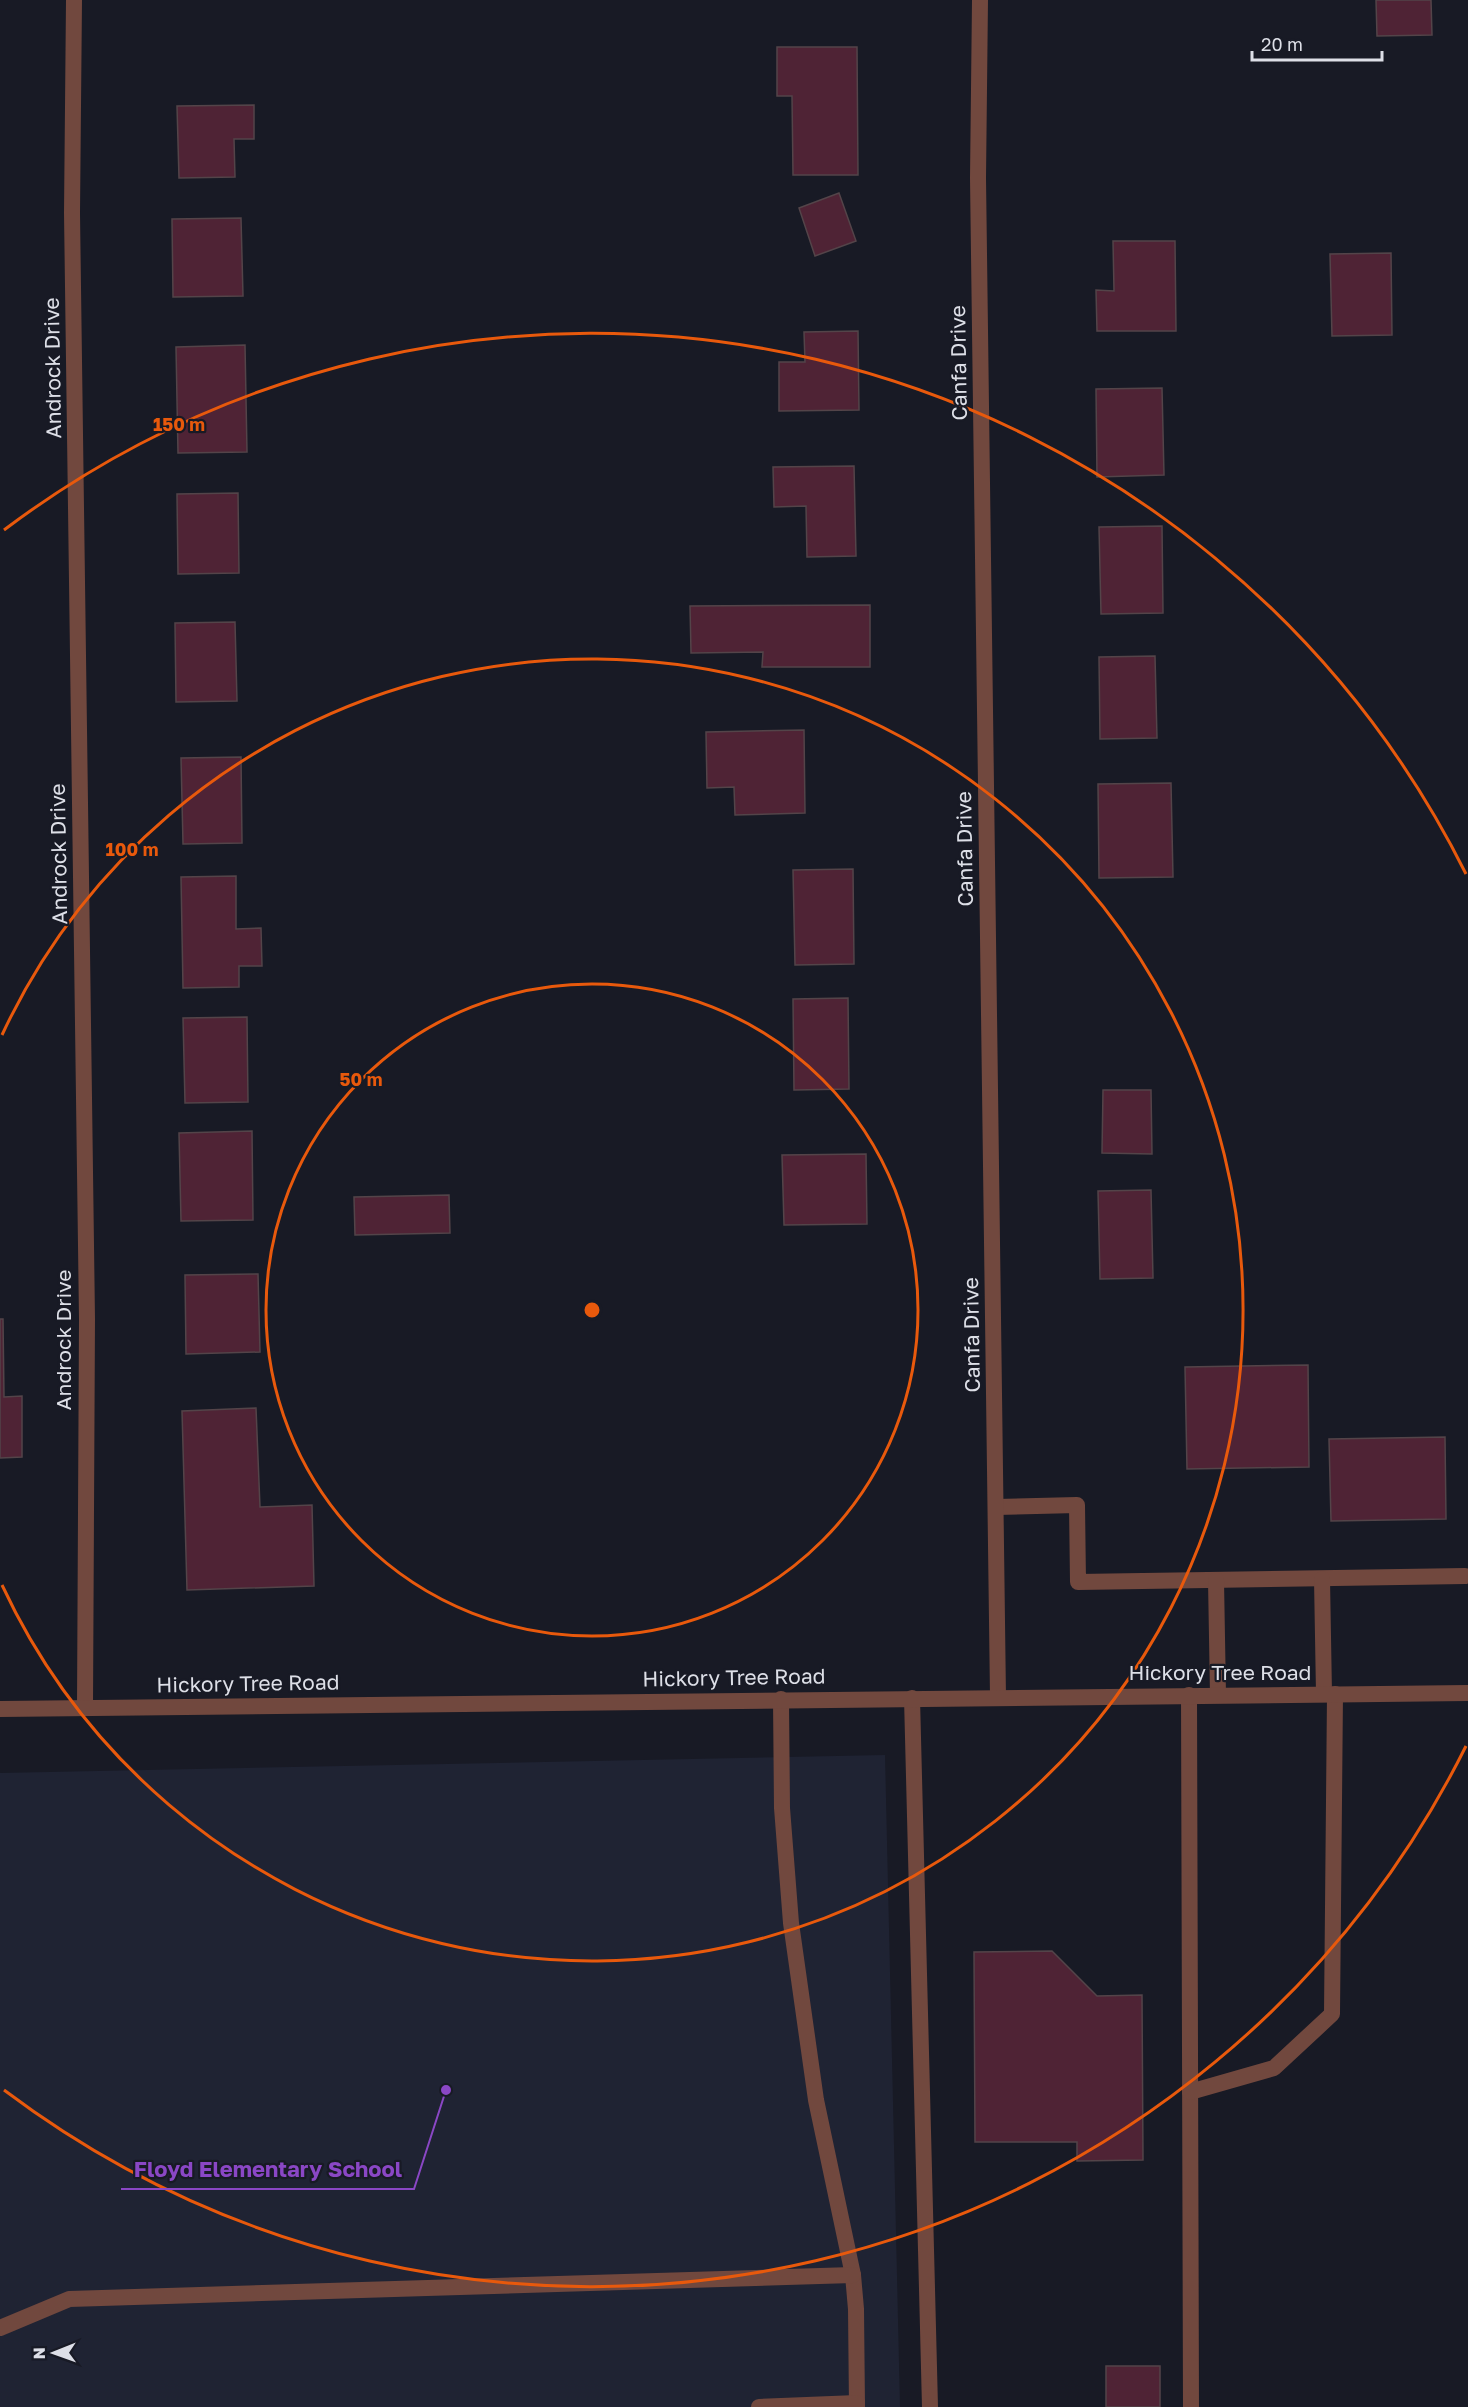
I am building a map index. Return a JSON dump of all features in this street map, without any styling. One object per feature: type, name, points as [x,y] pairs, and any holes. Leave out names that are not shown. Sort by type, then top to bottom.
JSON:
[{"type":"street","name":"Androck Drive","points":[[74,0],[72,213],[87,1319],[85,1707]]},
{"type":"street","name":"Canfa Drive","points":[[980,0],[978,178],[998,1697]]},
{"type":"street","points":[[996,1507],[1077,1505],[1078,1582],[1465,1576]]},
{"type":"street","points":[[1190,2092],[1274,2068],[1332,2014],[1329,1694],[1322,1579]]},
{"type":"street","points":[[1216,1580],[1218,1695]]},
{"type":"street","name":"Hickory Tree Road","points":[[0,1709],[1468,1693]]},
{"type":"street","points":[[1189,1695],[1191,2407]]},
{"type":"street","points":[[912,1698],[930,2407]]},
{"type":"street","points":[[759,2407],[857,2405],[856,2309],[853,2275],[816,2100],[791,1923],[782,1808],[781,1699]]},
{"type":"street","points":[[0,2328],[69,2299],[853,2275]]},
{"type":"shaded area","points":[[885,1755],[900,2407],[0,2407],[0,1773]]},
{"type":"building","points":[[1376,0],[1431,0],[1432,35],[1377,36]]},
{"type":"building","points":[[777,47],[857,47],[858,175],[793,175],[792,96],[777,96]]},
{"type":"building","points":[[254,105],[254,139],[234,139],[235,177],[179,178],[177,106]]},
{"type":"building","points":[[839,193],[856,241],[815,256],[799,208]]},
{"type":"building","points":[[241,218],[243,296],[173,297],[172,219]]},
{"type":"building","points":[[1113,241],[1175,241],[1176,331],[1097,331],[1096,290],[1114,291]]},
{"type":"building","points":[[1391,253],[1392,335],[1332,336],[1330,254]]},
{"type":"building","points":[[858,331],[859,410],[779,411],[779,362],[805,362],[804,332]]},
{"type":"building","points":[[245,345],[247,452],[178,453],[176,347]]},
{"type":"building","points":[[1162,388],[1164,475],[1097,477],[1096,389]]},
{"type":"building","points":[[854,466],[856,556],[807,557],[806,506],[774,507],[773,467]]},
{"type":"building","points":[[238,493],[239,573],[178,574],[177,494]]},
{"type":"building","points":[[1162,526],[1163,613],[1101,614],[1099,527]]},
{"type":"building","points":[[870,605],[870,667],[762,667],[763,652],[691,653],[690,606]]},
{"type":"building","points":[[235,622],[237,701],[176,702],[175,623]]},
{"type":"building","points":[[1155,656],[1157,738],[1100,739],[1099,657]]},
{"type":"building","points":[[804,730],[805,813],[735,815],[734,787],[707,788],[706,732]]},
{"type":"building","points":[[241,757],[242,843],[183,844],[181,758]]},
{"type":"building","points":[[1171,783],[1173,877],[1099,878],[1098,784]]},
{"type":"building","points":[[853,869],[854,964],[795,965],[793,870]]},
{"type":"building","points":[[236,876],[236,929],[261,928],[262,966],[239,966],[239,987],[183,988],[181,877]]},
{"type":"building","points":[[848,998],[849,1089],[794,1090],[793,999]]},
{"type":"building","points":[[247,1017],[248,1102],[185,1103],[183,1018]]},
{"type":"building","points":[[1103,1090],[1151,1090],[1152,1154],[1102,1153]]},
{"type":"building","points":[[252,1131],[253,1220],[181,1221],[179,1133]]},
{"type":"building","points":[[866,1154],[867,1224],[784,1225],[782,1155]]},
{"type":"building","points":[[1151,1190],[1153,1278],[1100,1279],[1098,1191]]},
{"type":"building","points":[[449,1195],[450,1233],[355,1235],[354,1197]]},
{"type":"building","points":[[258,1274],[260,1352],[186,1354],[185,1275]]},
{"type":"building","points":[[0,1319],[3,1319],[4,1397],[22,1396],[22,1457],[0,1458]]},
{"type":"building","points":[[1308,1365],[1309,1467],[1187,1469],[1185,1367]]},
{"type":"building","points":[[256,1408],[260,1507],[312,1505],[314,1586],[187,1590],[182,1411]]},
{"type":"building","points":[[1445,1437],[1446,1519],[1331,1521],[1329,1439]]},
{"type":"building","points":[[1052,1951],[1097,1996],[1142,1995],[1143,2160],[1077,2161],[1077,2142],[975,2142],[974,1952]]},
{"type":"building","points":[[1106,2366],[1160,2366],[1160,2407],[1106,2407]]},
{"type":"place","name":"Floyd Elementary School","points":[[446,2090]]}]
